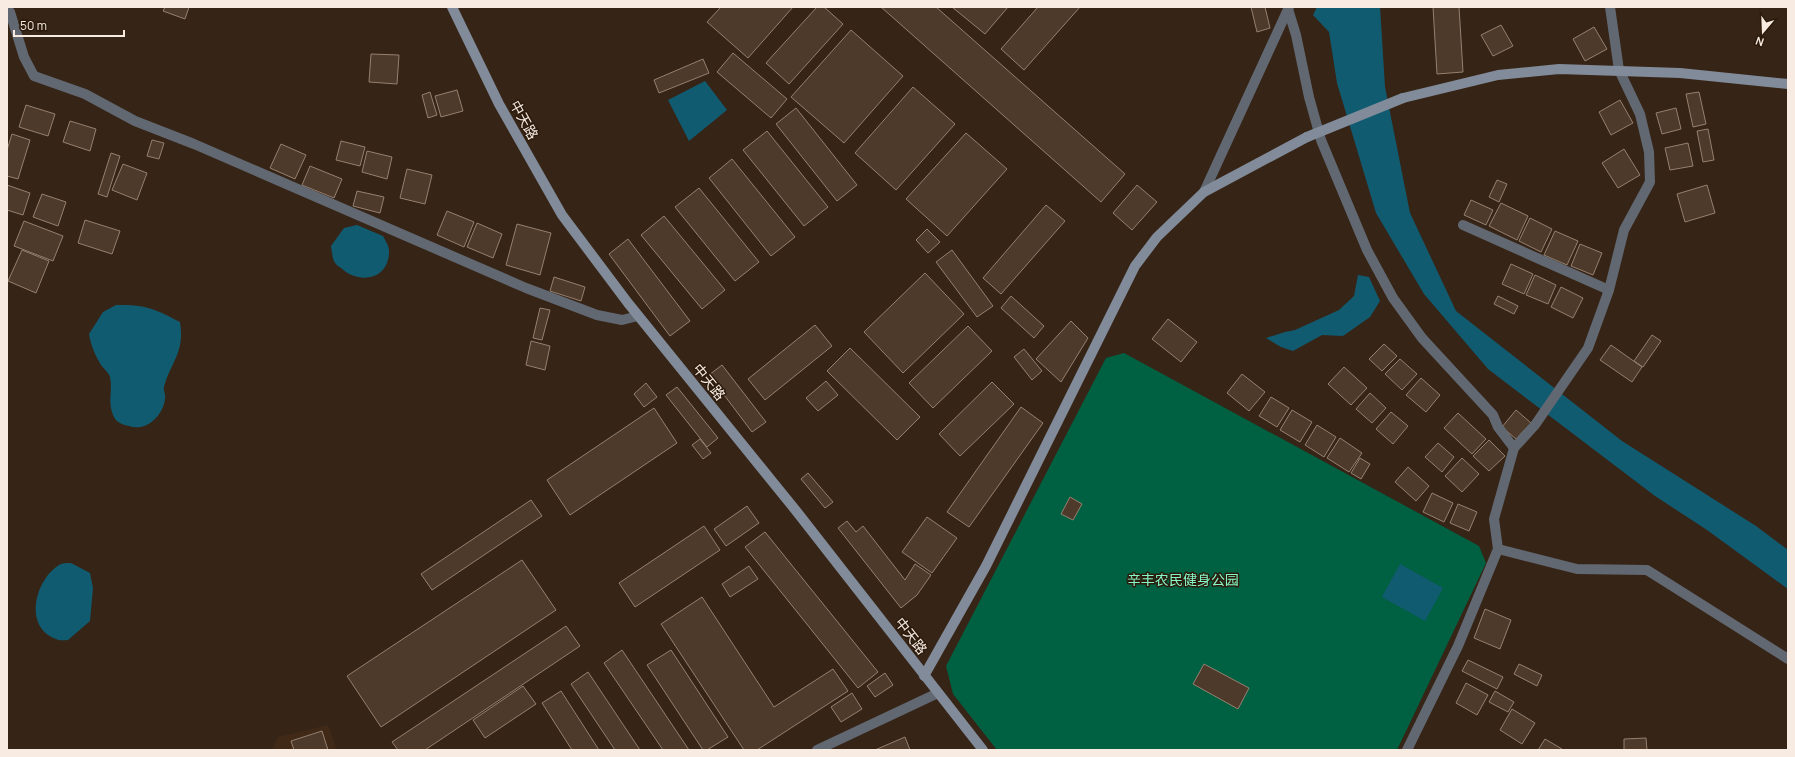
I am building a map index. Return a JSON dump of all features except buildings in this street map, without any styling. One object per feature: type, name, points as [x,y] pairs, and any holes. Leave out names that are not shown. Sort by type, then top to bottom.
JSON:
[{"type":"main road","name":"中天路","points":[[452,7],[499,104],[562,215],[638,316],[797,512],[983,750]]},
{"type":"main road","points":[[924,676],[986,566],[1135,266],[1157,237],[1204,192],[1307,137],[1403,98],[1498,75],[1559,69],[1619,70],[1680,72],[1788,84]]},
{"type":"street","points":[[1407,750],[1458,646],[1498,549],[1494,519],[1514,448],[1535,425],[1567,381],[1588,348],[1609,290],[1624,230],[1650,182],[1649,152],[1640,114],[1619,70],[1610,7]]},
{"type":"street","points":[[1204,192],[1288,8]]},
{"type":"street","points":[[1288,8],[1296,35],[1309,97],[1321,140],[1367,250],[1393,298],[1422,338],[1493,415],[1498,427],[1514,448]]},
{"type":"street","points":[[7,9],[10,12],[24,57],[34,76],[85,94],[135,121],[201,147],[526,288],[597,315],[622,320],[638,316]]},
{"type":"street","points":[[1463,225],[1609,290]]},
{"type":"street","points":[[1498,549],[1577,569],[1647,570],[1788,659]]},
{"type":"street","points":[[817,750],[938,693]]},
{"type":"shaded area","points":[[328,725],[337,750],[272,750],[278,737]]},
{"type":"green space","name":"辛丰农民健身公园","points":[[1124,353],[1479,546],[1486,563],[1397,750],[997,750],[953,694],[946,666],[1106,358]]},
{"type":"water","points":[[1317,7],[1380,7],[1385,87],[1410,213],[1456,311],[1622,441],[1756,526],[1788,550],[1788,589],[1707,530],[1655,496],[1488,369],[1424,294],[1376,213],[1337,83],[1329,32],[1313,15]]},
{"type":"water","points":[[705,81],[727,110],[689,141],[668,100]]},
{"type":"water","points":[[357,225],[383,236],[389,250],[388,260],[384,268],[372,277],[356,277],[337,265],[333,259],[331,246],[344,228]]},
{"type":"water","points":[[1358,275],[1369,277],[1380,301],[1370,317],[1343,336],[1322,335],[1293,351],[1281,347],[1266,338],[1295,330],[1339,310],[1354,296]]},
{"type":"water","points":[[116,305],[134,305],[150,308],[180,322],[181,342],[164,387],[164,405],[153,421],[142,427],[124,425],[115,419],[110,402],[110,377],[97,358],[89,334],[103,312]]},
{"type":"water","points":[[71,563],[90,573],[93,588],[90,621],[68,640],[59,640],[46,633],[39,624],[36,614],[36,603],[44,581],[51,572],[60,564]]},
{"type":"water","points":[[1400,564],[1443,588],[1425,621],[1382,597]]}]
